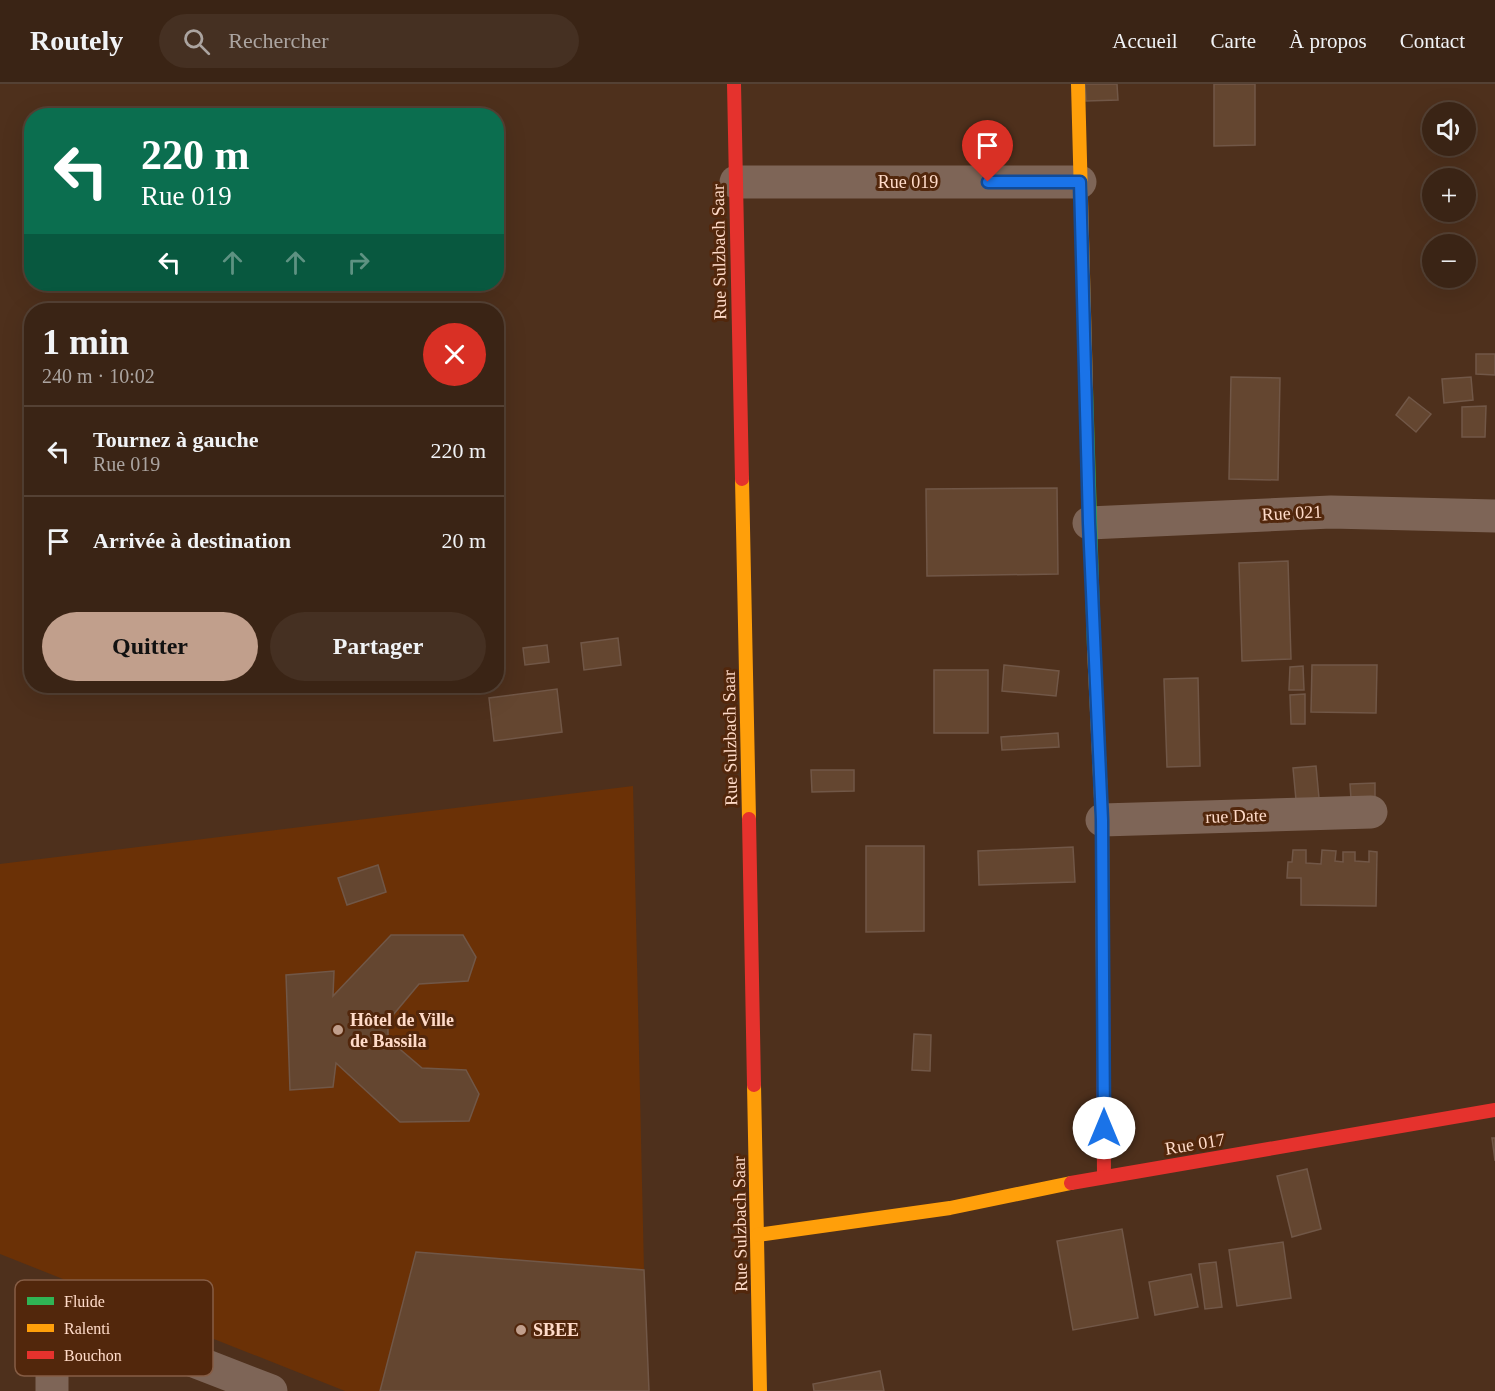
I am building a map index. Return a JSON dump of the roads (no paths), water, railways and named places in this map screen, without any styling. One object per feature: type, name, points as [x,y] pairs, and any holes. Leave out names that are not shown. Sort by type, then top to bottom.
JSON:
[{"type":"main road","name":"Rue Sulzbach Saar","points":[[734,84],[760,1391]]},
{"type":"main road","points":[[1078,84],[1089,523],[1102,820],[1104,1176]]},
{"type":"main road","name":"Rue 017","points":[[758,1235],[950,1208],[1104,1176],[1214,1160],[1495,1110]]},
{"type":"street","name":"Rue 019","points":[[736,182],[1080,182]]},
{"type":"street","name":"Rue 021","points":[[1089,523],[1331,512],[1495,516]]},
{"type":"street","name":"rue Date","points":[[1102,820],[1371,812]]},
{"type":"street","points":[[213,1368],[271,1391]]},
{"type":"place","name":"Hôtel de Ville de Bassila","points":[[338,1030]]},
{"type":"place","name":"SBEE","points":[[521,1330]]}]
